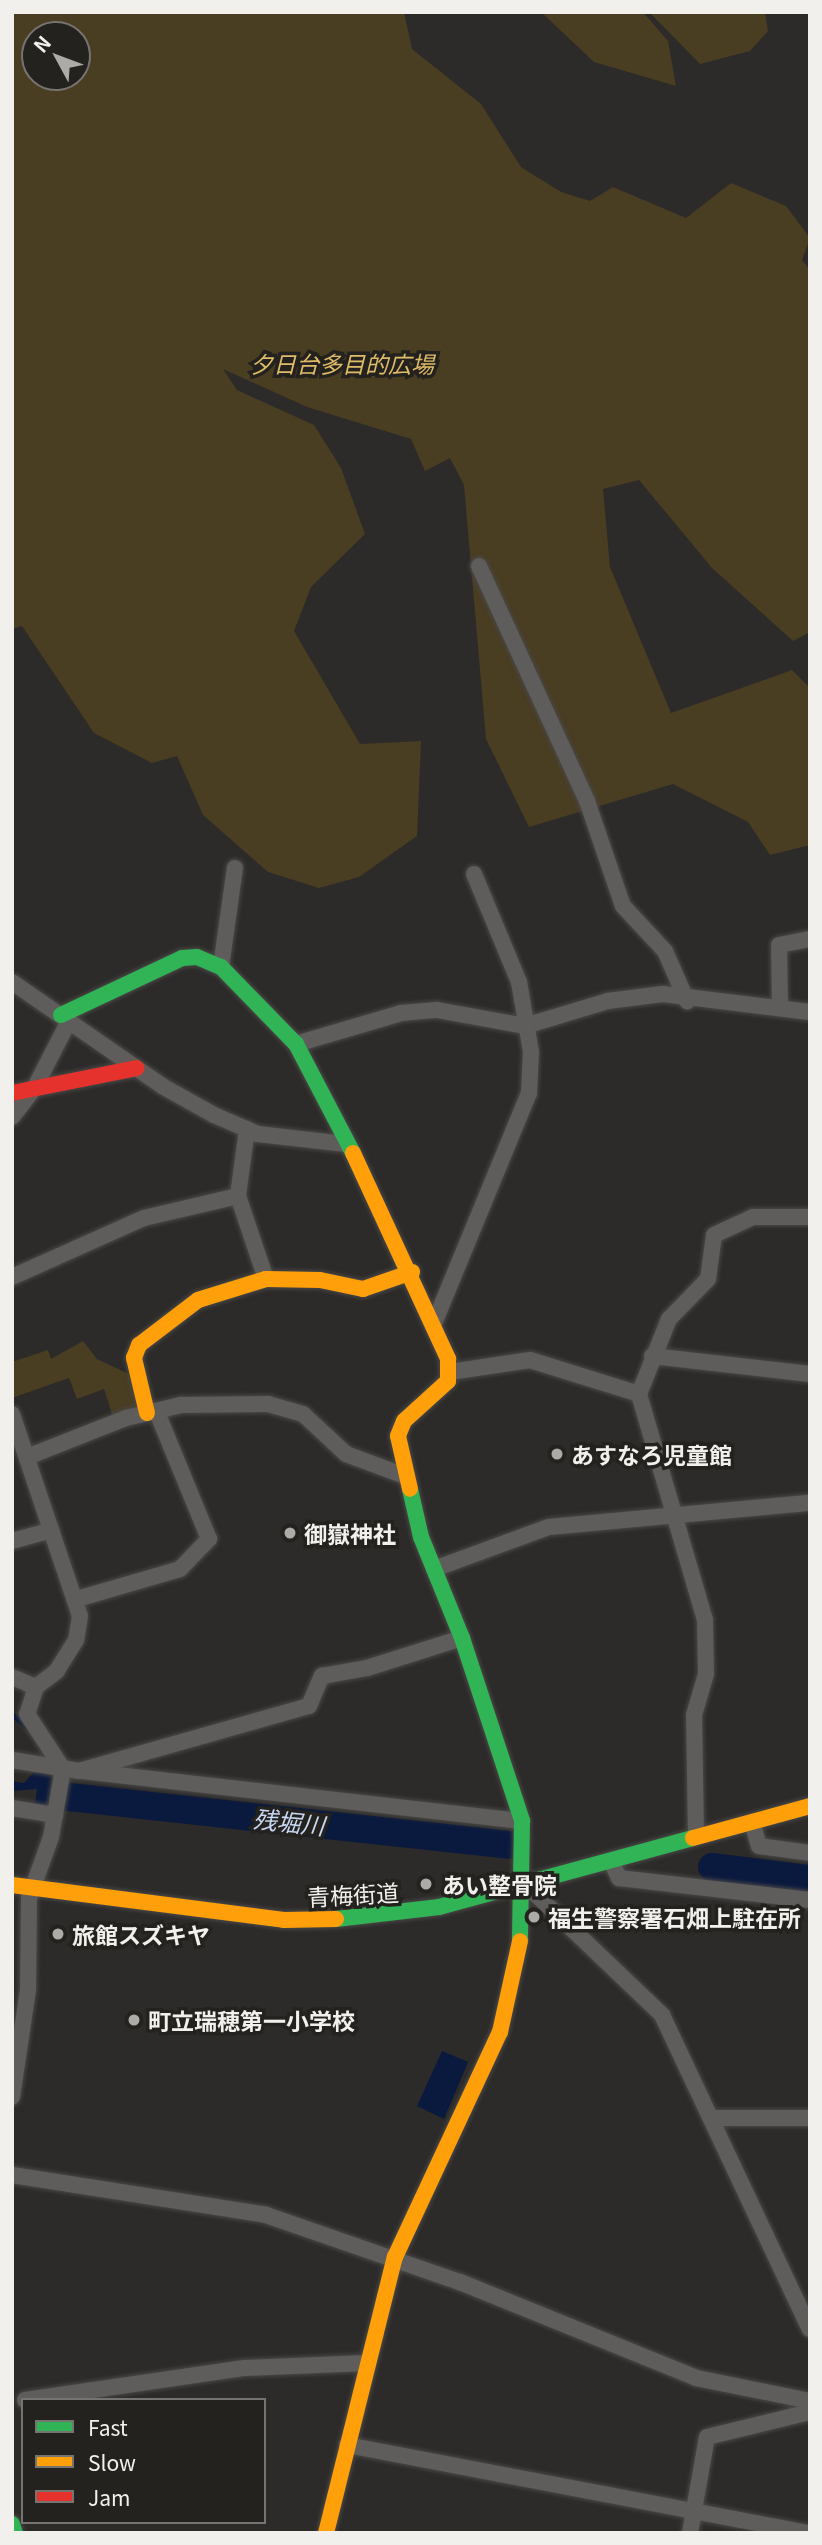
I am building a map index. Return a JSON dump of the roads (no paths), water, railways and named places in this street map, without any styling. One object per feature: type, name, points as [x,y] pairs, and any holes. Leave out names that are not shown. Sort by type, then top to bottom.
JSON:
[{"type":"street","points":[[479,566],[587,801],[623,906],[665,951],[687,1001]]},
{"type":"street","points":[[221,967],[235,868]]},
{"type":"street","points":[[435,1321],[529,1093],[519,982],[474,874]]},
{"type":"street","points":[[780,1007],[779,944],[810,939]]},
{"type":"street","points":[[12,1118],[34,1089],[65,1018],[128,979],[182,958],[197,957],[221,967],[296,1044],[346,1144],[363,1168],[412,1272],[435,1321],[450,1372],[442,1390],[398,1430],[405,1476],[434,1570],[462,1638],[522,1821],[526,1884],[515,1980],[500,2032],[395,2257],[326,2533]]},
{"type":"street","points":[[12,982],[193,1105],[247,1129],[346,1144]]},
{"type":"street","points":[[296,1044],[401,1013],[437,1010],[525,1026],[608,1001],[663,994],[687,1001],[780,1007],[810,1012]]},
{"type":"street","points":[[12,1093],[137,1068]]},
{"type":"street","points":[[247,1129],[239,1196],[266,1279]]},
{"type":"street","points":[[12,1277],[144,1218],[239,1196]]},
{"type":"street","points":[[696,1837],[694,1715],[708,1647],[705,1620],[671,1513],[639,1394],[669,1319],[708,1279],[710,1245],[722,1228],[778,1214],[810,1217]]},
{"type":"street","points":[[76,1599],[180,1569],[209,1539],[152,1412],[135,1358],[139,1345],[198,1300],[266,1279],[320,1280],[363,1289],[412,1272]]},
{"type":"street","points":[[652,1356],[810,1374]]},
{"type":"street","points":[[450,1372],[530,1360],[639,1394]]},
{"type":"street","points":[[27,1457],[152,1412],[200,1401],[278,1405],[309,1419],[346,1454],[405,1476]]},
{"type":"street","points":[[12,1413],[76,1599],[76,1640],[57,1671],[36,1687],[27,1714],[68,1771]]},
{"type":"street","points":[[434,1570],[549,1527],[671,1513],[810,1503]]},
{"type":"street","points":[[12,1541],[52,1530]]},
{"type":"street","points":[[68,1771],[309,1706],[322,1676],[367,1668],[462,1638]]},
{"type":"street","points":[[12,1677],[36,1687]]},
{"type":"street","points":[[12,1760],[68,1771],[522,1821]]},
{"type":"street","points":[[12,2096],[28,1990],[26,1929],[34,1888],[68,1771]]},
{"type":"street","name":"青梅街道","points":[[12,1885],[324,1921],[420,1912],[810,1806]]},
{"type":"street","points":[[12,1808],[55,1813]]},
{"type":"street","points":[[752,1822],[760,1846],[810,1853]]},
{"type":"street","points":[[611,1861],[619,1878],[810,1900]]},
{"type":"street","points":[[526,1884],[662,2015],[715,2118],[810,2329]]},
{"type":"street","points":[[715,2118],[810,2118]]},
{"type":"street","points":[[12,2175],[266,2216],[395,2257],[696,2378],[810,2401]]},
{"type":"street","points":[[38,2398],[245,2368],[367,2363]]},
{"type":"street","points":[[690,2533],[707,2437],[810,2412]]},
{"type":"street","points":[[347,2445],[810,2533]]},
{"type":"street","points":[[12,2524],[15,2533]]},
{"type":"water","points":[[33,1773],[53,1773],[48,1808],[35,1805],[37,1789],[12,1791],[12,1781],[24,1783]]},
{"type":"water","points":[[442,2051],[468,2062],[444,2119],[417,2106]]},
{"type":"waterway","points":[[12,1714],[27,1727]]},
{"type":"waterway","name":"残堀川","points":[[69,1797],[509,1845]]},
{"type":"waterway","name":"残堀川","points":[[712,1867],[810,1879]]},
{"type":"place","name":"あすなろ児童館","points":[[557,1454]]},
{"type":"place","name":"御嶽神社","points":[[290,1533]]},
{"type":"place","name":"あい整骨院","points":[[426,1884]]},
{"type":"place","name":"福生警察署石畑上駐在所","points":[[534,1917]]},
{"type":"place","name":"旅館スズキヤ","points":[[58,1934]]},
{"type":"place","name":"町立瑞穂第一小学校","points":[[134,2020]]},
{"type":"park label","name":"夕日台多目的広場","points":[[342,363]]}]
